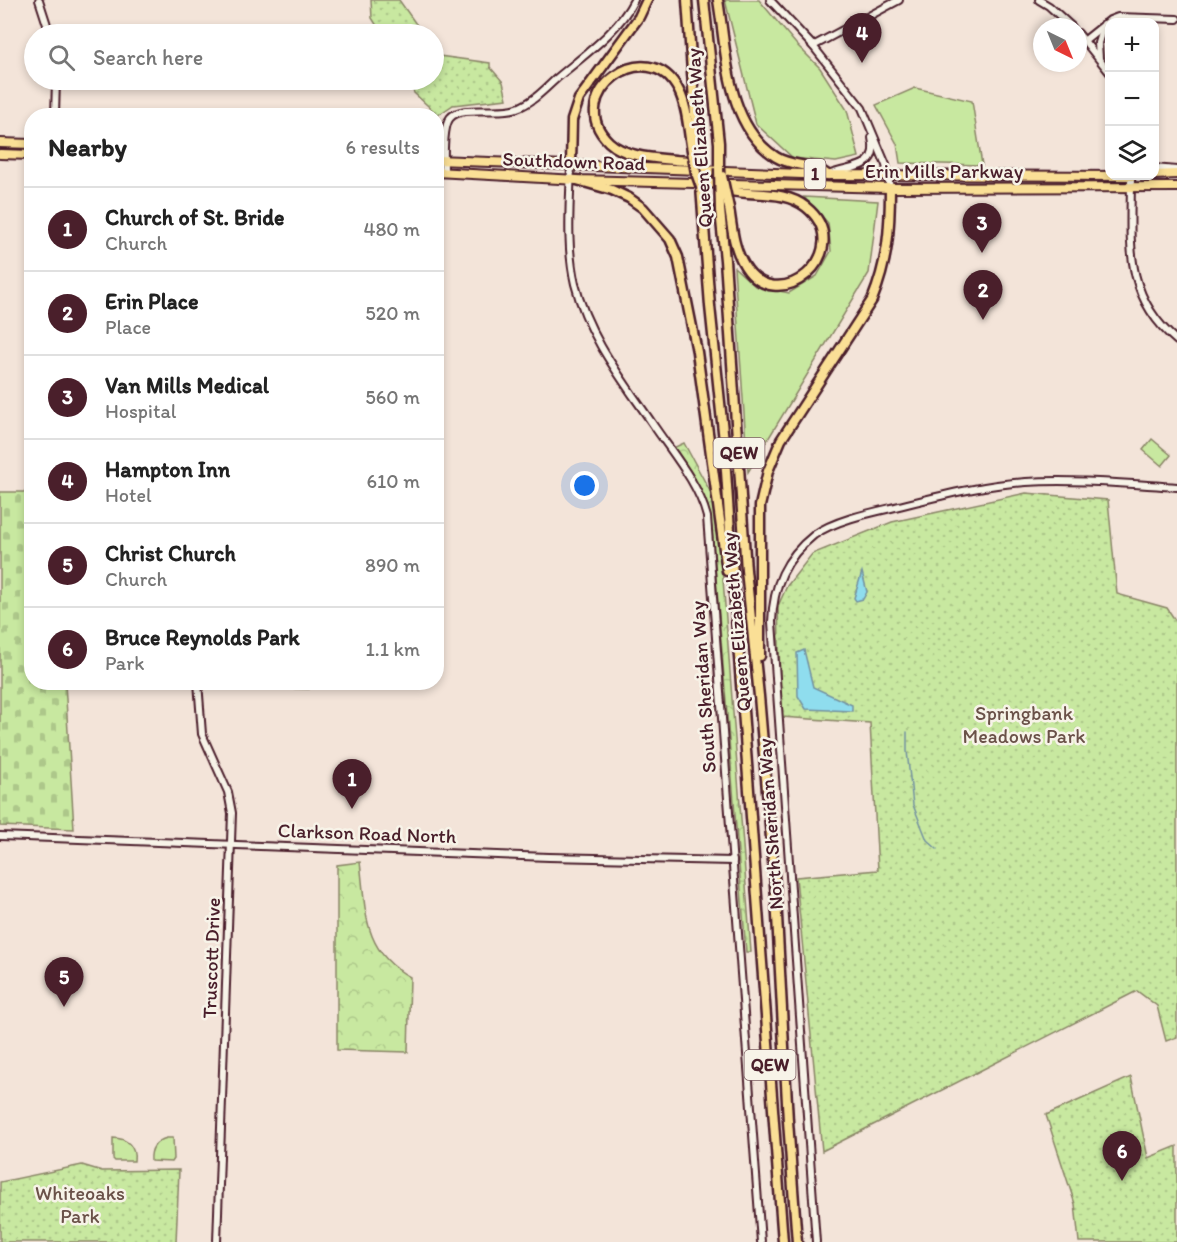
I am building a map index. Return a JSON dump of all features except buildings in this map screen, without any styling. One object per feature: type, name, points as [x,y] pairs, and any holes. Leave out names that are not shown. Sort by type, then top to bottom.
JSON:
[{"type":"highway","points":[[571,165],[572,120],[579,99],[639,17],[647,0]]},
{"type":"highway","name":"Queen Elizabeth Way","points":[[687,0],[696,173],[701,187],[724,441],[783,1242]]},
{"type":"highway","name":"Queen Elizabeth Way","points":[[704,0],[719,143],[719,168],[724,182],[728,295],[746,570],[776,897],[787,1109],[797,1242]]},
{"type":"highway","points":[[718,0],[732,85],[743,121],[756,139],[778,158],[792,164],[821,169],[828,175]]},
{"type":"highway","points":[[694,144],[679,91],[662,72],[642,66],[632,68],[611,77],[601,88],[596,108],[597,119],[604,136],[611,143],[629,153],[693,162],[706,171]]},
{"type":"highway","points":[[574,179],[612,190],[643,208],[670,239],[678,257],[697,352],[728,578],[734,591]]},
{"type":"highway","points":[[713,182],[728,190],[778,196],[805,206],[814,216],[820,228],[823,240],[819,260],[812,271],[790,284],[765,283],[755,277],[742,263],[724,209]]},
{"type":"highway","points":[[759,696],[760,506],[768,471],[781,440],[858,324],[876,289],[887,255],[890,188]]},
{"type":"main road","points":[[0,143],[24,144]]},
{"type":"main road","points":[[0,154],[24,154]]},
{"type":"main road","name":"Southdown Road","points":[[444,160],[706,171]]},
{"type":"main road","name":"Erin Mills Parkway","points":[[706,171],[828,175],[1105,176]]},
{"type":"main road","name":"Southdown Road","points":[[444,172],[574,179],[713,182]]},
{"type":"main road","points":[[1159,174],[1177,172]]},
{"type":"main road","name":"Erin Mills Parkway","points":[[713,182],[890,188],[1177,187]]},
{"type":"street","points":[[39,0],[47,24]]},
{"type":"street","points":[[444,139],[447,124],[452,116],[462,111],[503,112],[522,106],[607,35],[634,0]]},
{"type":"street","points":[[770,0],[813,46],[865,115],[889,174],[890,188]]},
{"type":"street","points":[[813,46],[899,0]]},
{"type":"street","points":[[1039,0],[1062,18]]},
{"type":"street","points":[[1087,38],[1104,24],[1118,17],[1177,19]]},
{"type":"street","points":[[1099,59],[1098,43],[1104,24]]},
{"type":"street","points":[[1087,43],[1109,72]]},
{"type":"street","points":[[55,108],[56,90]]},
{"type":"street","points":[[828,175],[842,170],[857,169],[864,165],[872,154],[873,141],[865,115]]},
{"type":"street","name":"South Sheridan Way","points":[[571,165],[574,179],[571,250],[574,281],[588,321],[624,382],[691,480],[701,498],[707,517],[761,1242]]},
{"type":"street","points":[[1159,169],[1177,172]]},
{"type":"street","points":[[1132,180],[1132,261],[1137,285],[1155,320],[1177,342]]},
{"type":"street","name":"North Sheridan Way","points":[[816,1242],[772,622],[773,601],[786,567],[807,541],[828,527],[875,512],[933,498],[992,486],[1028,482],[1177,486]]},
{"type":"street","name":"Truscott Drive","points":[[199,690],[202,734],[231,802],[217,1242]]},
{"type":"street","name":"Clarkson Road North","points":[[0,836],[549,858],[733,861]]},
{"type":"green space","points":[[371,0],[399,0],[416,24],[376,24],[372,18]]},
{"type":"green space","points":[[725,0],[759,0],[796,44],[820,68],[847,110],[859,157],[836,162],[793,158],[756,124]]},
{"type":"green space","points":[[444,57],[490,63],[490,67],[503,82],[507,99],[453,105],[444,111],[444,108],[430,108],[413,90],[444,90]]},
{"type":"green space","points":[[915,88],[972,101],[982,165],[900,163],[897,144],[876,105]]},
{"type":"green space","points":[[804,197],[878,201],[869,273],[748,472],[734,267],[755,286],[789,293],[817,276],[831,251],[828,223]]},
{"type":"green space","points":[[1152,439],[1171,455],[1162,466],[1143,450]]},
{"type":"green space","points":[[684,443],[712,495],[723,579],[751,952],[746,952],[712,527],[697,485],[673,448]]},
{"type":"green space","points":[[0,492],[24,492],[24,690],[65,690],[74,829],[0,826]]},
{"type":"green space","name":"Springbank Meadows Park","points":[[1026,493],[1108,500],[1117,594],[1167,608],[1177,623],[1177,1037],[1166,1041],[1157,1006],[1137,991],[822,1151],[796,877],[878,870],[870,723],[781,717],[778,606],[787,586],[812,554],[892,522]]},
{"type":"green space","points":[[360,862],[366,913],[375,942],[394,967],[410,977],[408,1052],[337,1050],[337,865]]},
{"type":"green space","points":[[1131,1077],[1148,1158],[1177,1146],[1177,1242],[1079,1242],[1075,1204],[1046,1115]]},
{"type":"green space","points":[[113,1138],[130,1144],[134,1152],[134,1161],[115,1161],[113,1159]]},
{"type":"green space","points":[[167,1138],[173,1138],[174,1159],[172,1162],[151,1161],[154,1146]]},
{"type":"green space","name":"Whiteoaks Park","points":[[82,1165],[102,1171],[179,1170],[176,1242],[0,1242],[0,1182]]},
{"type":"water","points":[[862,572],[867,592],[863,599],[856,601],[854,598]]},
{"type":"water","points":[[804,650],[813,687],[852,705],[852,711],[806,709],[798,696],[797,653]]},
{"type":"waterway","points":[[907,732],[913,805],[927,840],[937,849]]},
{"type":"place","name":"Hampton Inn","points":[[862,63]]},
{"type":"place","name":"Van Mills Medical","points":[[982,253]]},
{"type":"place","name":"Erin Place","points":[[983,320]]},
{"type":"place","name":"Church of St. Bride","points":[[352,809]]},
{"type":"place","name":"Christ Church","points":[[64,1007]]},
{"type":"place","name":"Bruce Reynolds Park","points":[[1122,1181]]}]
